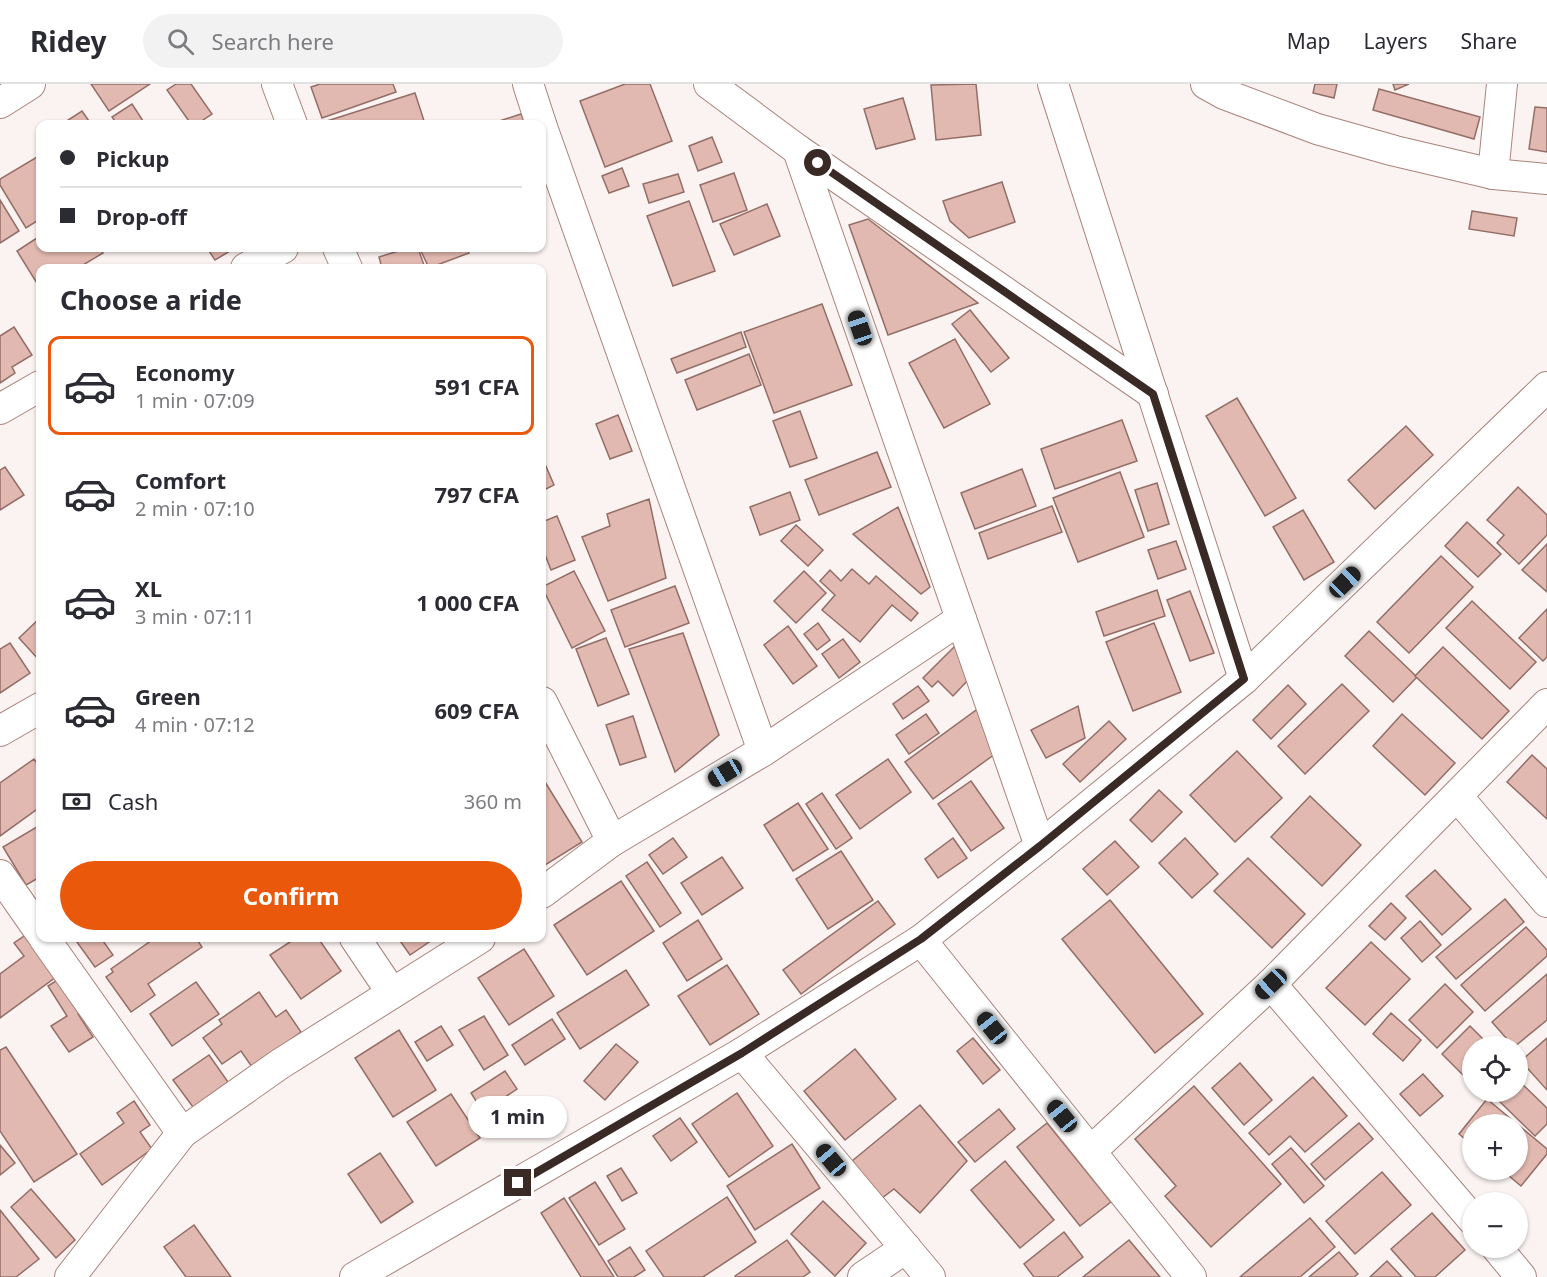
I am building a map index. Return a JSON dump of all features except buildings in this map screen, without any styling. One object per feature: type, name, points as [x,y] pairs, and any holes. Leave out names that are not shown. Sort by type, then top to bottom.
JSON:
[{"type":"street","points":[[0,103],[30,84]]},
{"type":"street","points":[[277,84],[290,120]]},
{"type":"street","points":[[528,84],[539,120]]},
{"type":"street","points":[[709,84],[798,150],[1153,394]]},
{"type":"street","points":[[1053,84],[1244,679]]},
{"type":"street","points":[[1493,174],[1503,84]]},
{"type":"street","points":[[1218,87],[1317,129],[1395,151],[1493,174],[1547,179]]},
{"type":"street","points":[[546,140],[763,751]]},
{"type":"street","points":[[798,150],[1040,846]]},
{"type":"street","points":[[253,264],[276,252]]},
{"type":"street","points":[[355,1277],[742,1053],[921,939],[1040,846],[1244,679],[1547,387]]},
{"type":"street","points":[[0,410],[36,388]]},
{"type":"street","points":[[546,890],[612,841],[763,751],[961,619]]},
{"type":"street","points":[[1091,1152],[1271,984],[1547,704]]},
{"type":"street","points":[[0,731],[36,710]]},
{"type":"street","points":[[546,710],[612,841]]},
{"type":"street","points":[[1457,796],[1547,902]]},
{"type":"street","points":[[0,875],[36,926]]},
{"type":"street","points":[[921,939],[1191,1277]]},
{"type":"street","points":[[47,942],[182,1133]]},
{"type":"street","points":[[358,942],[392,993]]},
{"type":"street","points":[[70,1277],[182,1133],[280,1064],[474,942]]},
{"type":"street","points":[[1271,984],[1462,1207]]},
{"type":"street","points":[[742,1053],[930,1277]]},
{"type":"street","points":[[863,1277],[906,1248]]},
{"type":"street","points":[[1505,1258],[1521,1277]]},
{"type":"route","points":[[518,1183],[742,1053],[921,939],[1040,846],[1244,679],[1153,394],[818,163]]}]
